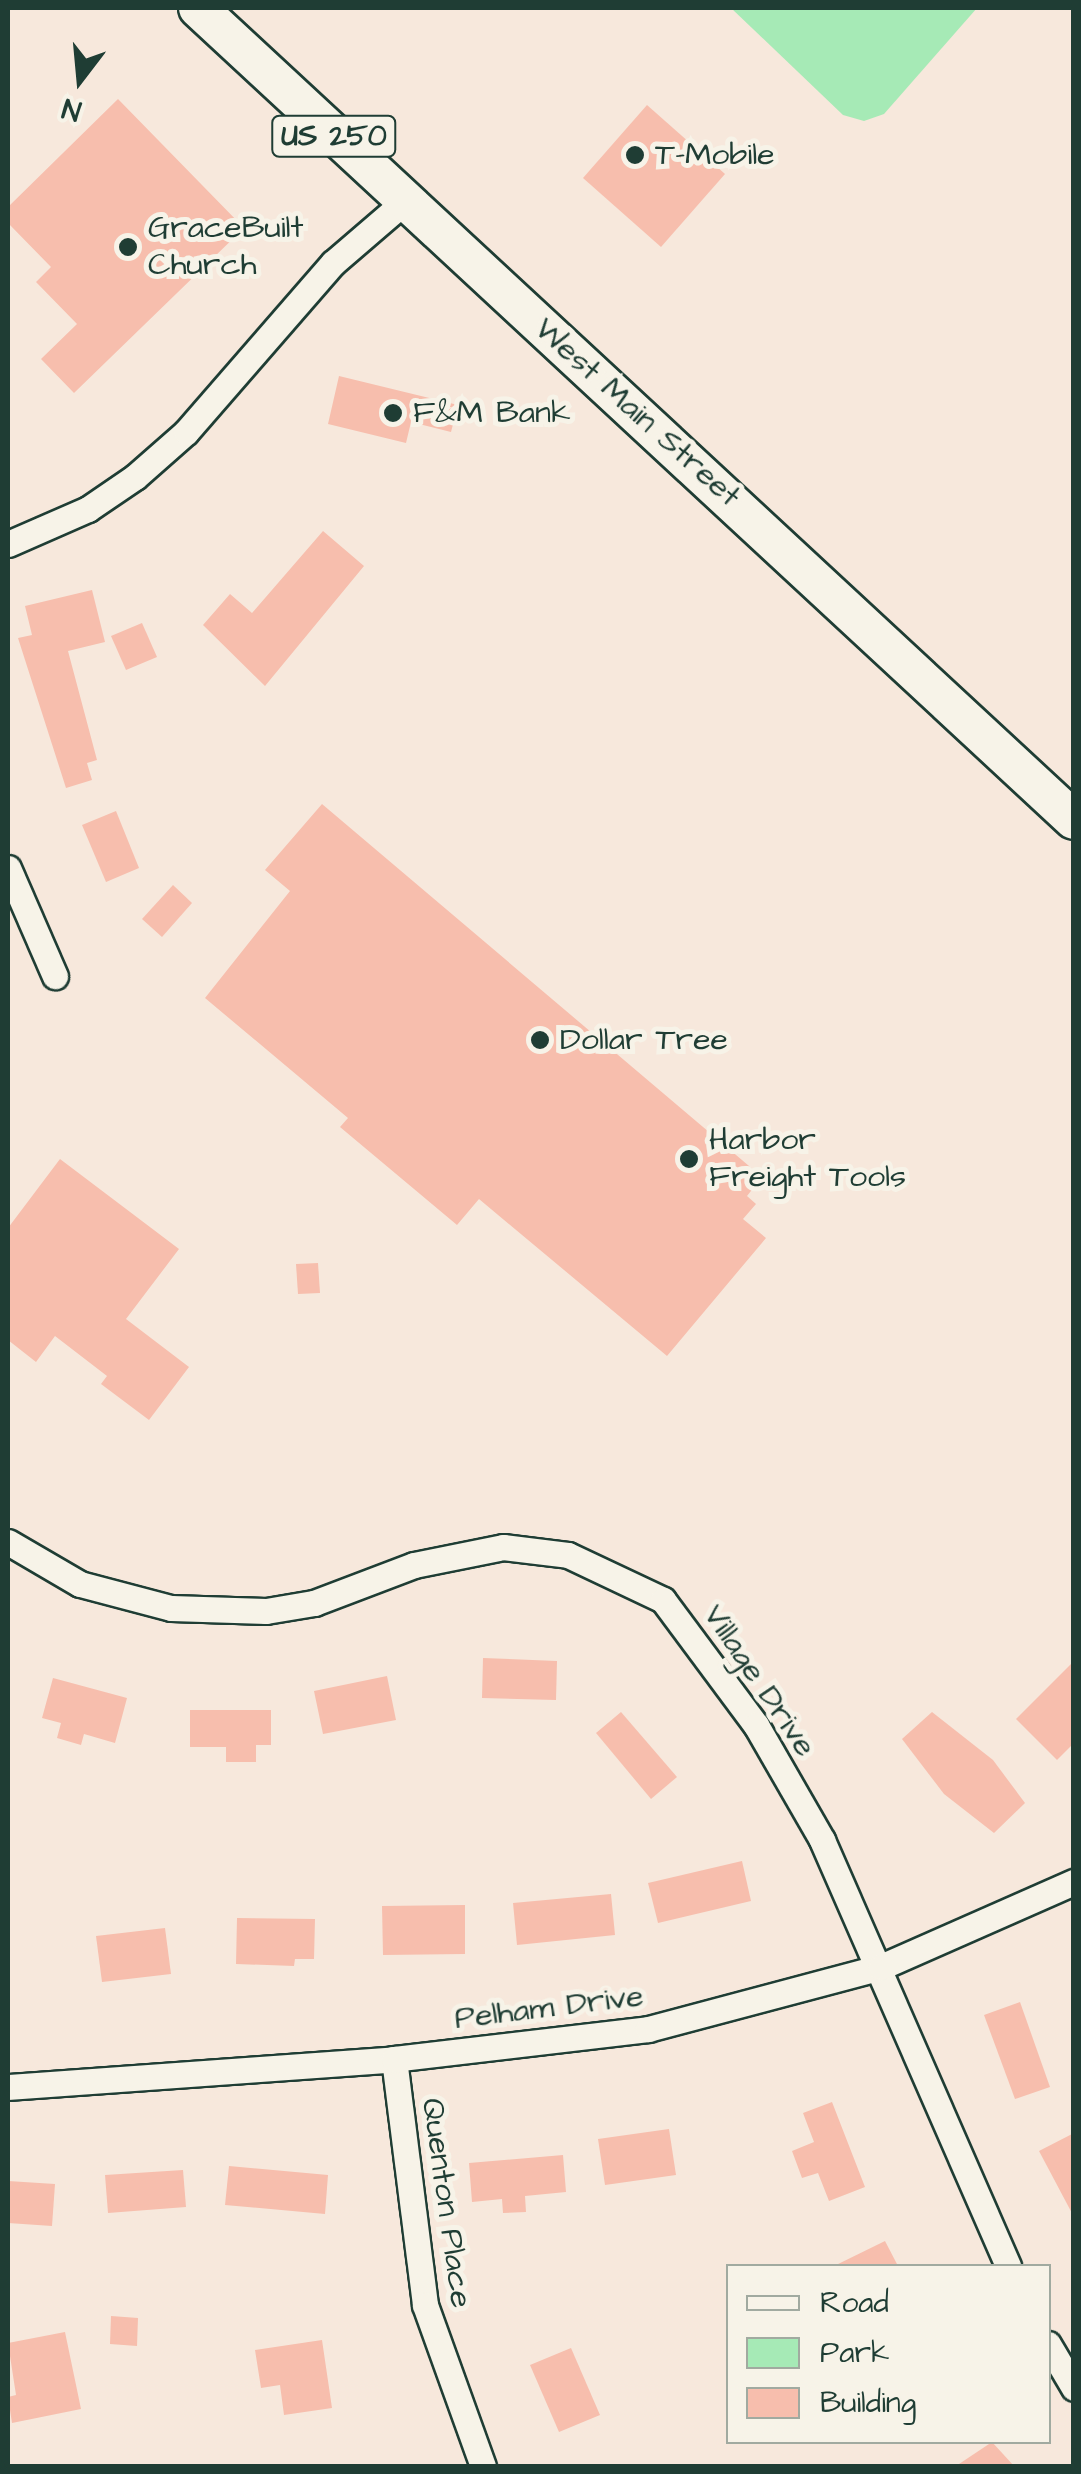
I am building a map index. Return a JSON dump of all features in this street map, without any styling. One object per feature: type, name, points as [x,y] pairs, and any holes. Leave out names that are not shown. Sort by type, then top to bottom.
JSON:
[{"type":"main road","name":"West Main Street","points":[[198,8],[1074,820]]},
{"type":"street","points":[[8,544],[88,509],[135,478],[186,432],[333,262],[404,202]]},
{"type":"street","points":[[8,868],[56,976]]},
{"type":"street","name":"Village Drive","points":[[8,1542],[117,1597],[225,1612],[314,1603],[414,1565],[503,1547],[568,1555],[636,1582],[663,1600],[756,1725],[822,1840],[881,1967],[925,2086],[1007,2264]]},
{"type":"street","name":"Pelham Drive","points":[[8,2087],[394,2059],[648,2030],[881,1967],[1074,1882]]},
{"type":"street","name":"Quenton Place","points":[[394,2059],[424,2304],[483,2466]]},
{"type":"street","points":[[1051,2349],[1074,2388]]},
{"type":"green space","points":[[731,8],[977,8],[884,114],[864,121],[843,115]]},
{"type":"building","name":"GraceBuilt Church","points":[[118,99],[244,228],[74,393],[41,359],[77,324],[36,282],[51,267],[8,223],[8,207]]},
{"type":"building","points":[[647,105],[725,174],[661,247],[583,178]]},
{"type":"building","name":"F&M Bank","points":[[339,376],[458,405],[451,432],[411,422],[406,443],[328,424]]},
{"type":"building","points":[[323,531],[364,566],[265,686],[203,625],[230,594],[252,613]]},
{"type":"building","points":[[92,590],[105,642],[68,651],[97,760],[87,763],[92,780],[66,788],[18,638],[32,635],[25,606]]},
{"type":"building","points":[[142,623],[157,657],[126,670],[111,636]]},
{"type":"building","points":[[322,804],[762,1177],[747,1196],[756,1204],[743,1219],[766,1238],[667,1356],[479,1199],[457,1225],[340,1127],[348,1118],[205,998],[290,891],[265,870]]},
{"type":"building","points":[[116,811],[139,868],[106,882],[82,825]]},
{"type":"building","points":[[173,885],[192,903],[162,937],[142,919]]},
{"type":"building","points":[[60,1159],[179,1249],[126,1319],[189,1367],[149,1420],[101,1384],[107,1376],[55,1336],[36,1362],[8,1340],[8,1228]]},
{"type":"building","points":[[318,1263],[320,1293],[298,1294],[296,1264]]},
{"type":"building","points":[[483,1658],[557,1661],[556,1700],[482,1698]]},
{"type":"building","points":[[1074,1661],[1074,1743],[1057,1760],[1016,1719]]},
{"type":"building","points":[[387,1676],[396,1720],[323,1734],[314,1691]]},
{"type":"building","points":[[53,1678],[127,1698],[115,1743],[84,1734],[81,1745],[57,1738],[61,1723],[42,1718]]},
{"type":"building","points":[[190,1710],[271,1710],[271,1745],[256,1745],[256,1762],[226,1762],[226,1747],[190,1747]]},
{"type":"building","points":[[621,1712],[677,1777],[651,1799],[596,1733]]},
{"type":"building","points":[[932,1712],[993,1760],[1025,1803],[994,1833],[944,1794],[902,1739]]},
{"type":"building","points":[[742,1861],[751,1901],[658,1923],[648,1883]]},
{"type":"building","points":[[611,1894],[615,1935],[517,1945],[513,1903]]},
{"type":"building","points":[[465,1905],[465,1954],[383,1955],[382,1906]]},
{"type":"building","points":[[237,1918],[315,1919],[314,1959],[295,1959],[294,1966],[236,1964]]},
{"type":"building","points":[[165,1928],[171,1974],[102,1982],[96,1936]]},
{"type":"building","points":[[1020,2002],[1050,2087],[1015,2099],[984,2015]]},
{"type":"building","points":[[832,2102],[865,2187],[829,2201],[818,2173],[802,2178],[792,2151],[814,2142],[803,2113]]},
{"type":"building","points":[[669,2129],[676,2175],[605,2185],[598,2139]]},
{"type":"building","points":[[1074,2133],[1074,2217],[1039,2151]]},
{"type":"building","points":[[563,2155],[566,2192],[525,2196],[526,2212],[503,2213],[502,2199],[472,2202],[469,2163]]},
{"type":"building","points":[[229,2166],[328,2175],[325,2214],[225,2205]]},
{"type":"building","points":[[183,2170],[186,2207],[108,2213],[105,2175]]},
{"type":"building","points":[[8,2181],[55,2184],[52,2226],[8,2223]]},
{"type":"building","points":[[885,2241],[897,2264],[838,2264]]},
{"type":"building","points":[[111,2316],[138,2318],[137,2346],[110,2344]]},
{"type":"building","points":[[65,2332],[81,2409],[12,2423],[8,2397],[16,2395],[8,2343]]},
{"type":"building","points":[[322,2340],[332,2408],[284,2415],[280,2385],[261,2388],[255,2350]]},
{"type":"building","points":[[571,2348],[600,2415],[559,2432],[530,2365]]},
{"type":"building","points":[[994,2444],[1014,2466],[956,2466]]},
{"type":"place","name":"T-Mobile","points":[[635,155]]},
{"type":"place","name":"GraceBuilt Church","points":[[128,247]]},
{"type":"place","name":"F&M Bank","points":[[393,413]]},
{"type":"place","name":"Dollar Tree","points":[[540,1040]]},
{"type":"place","name":"Harbor Freight Tools","points":[[689,1159]]}]
